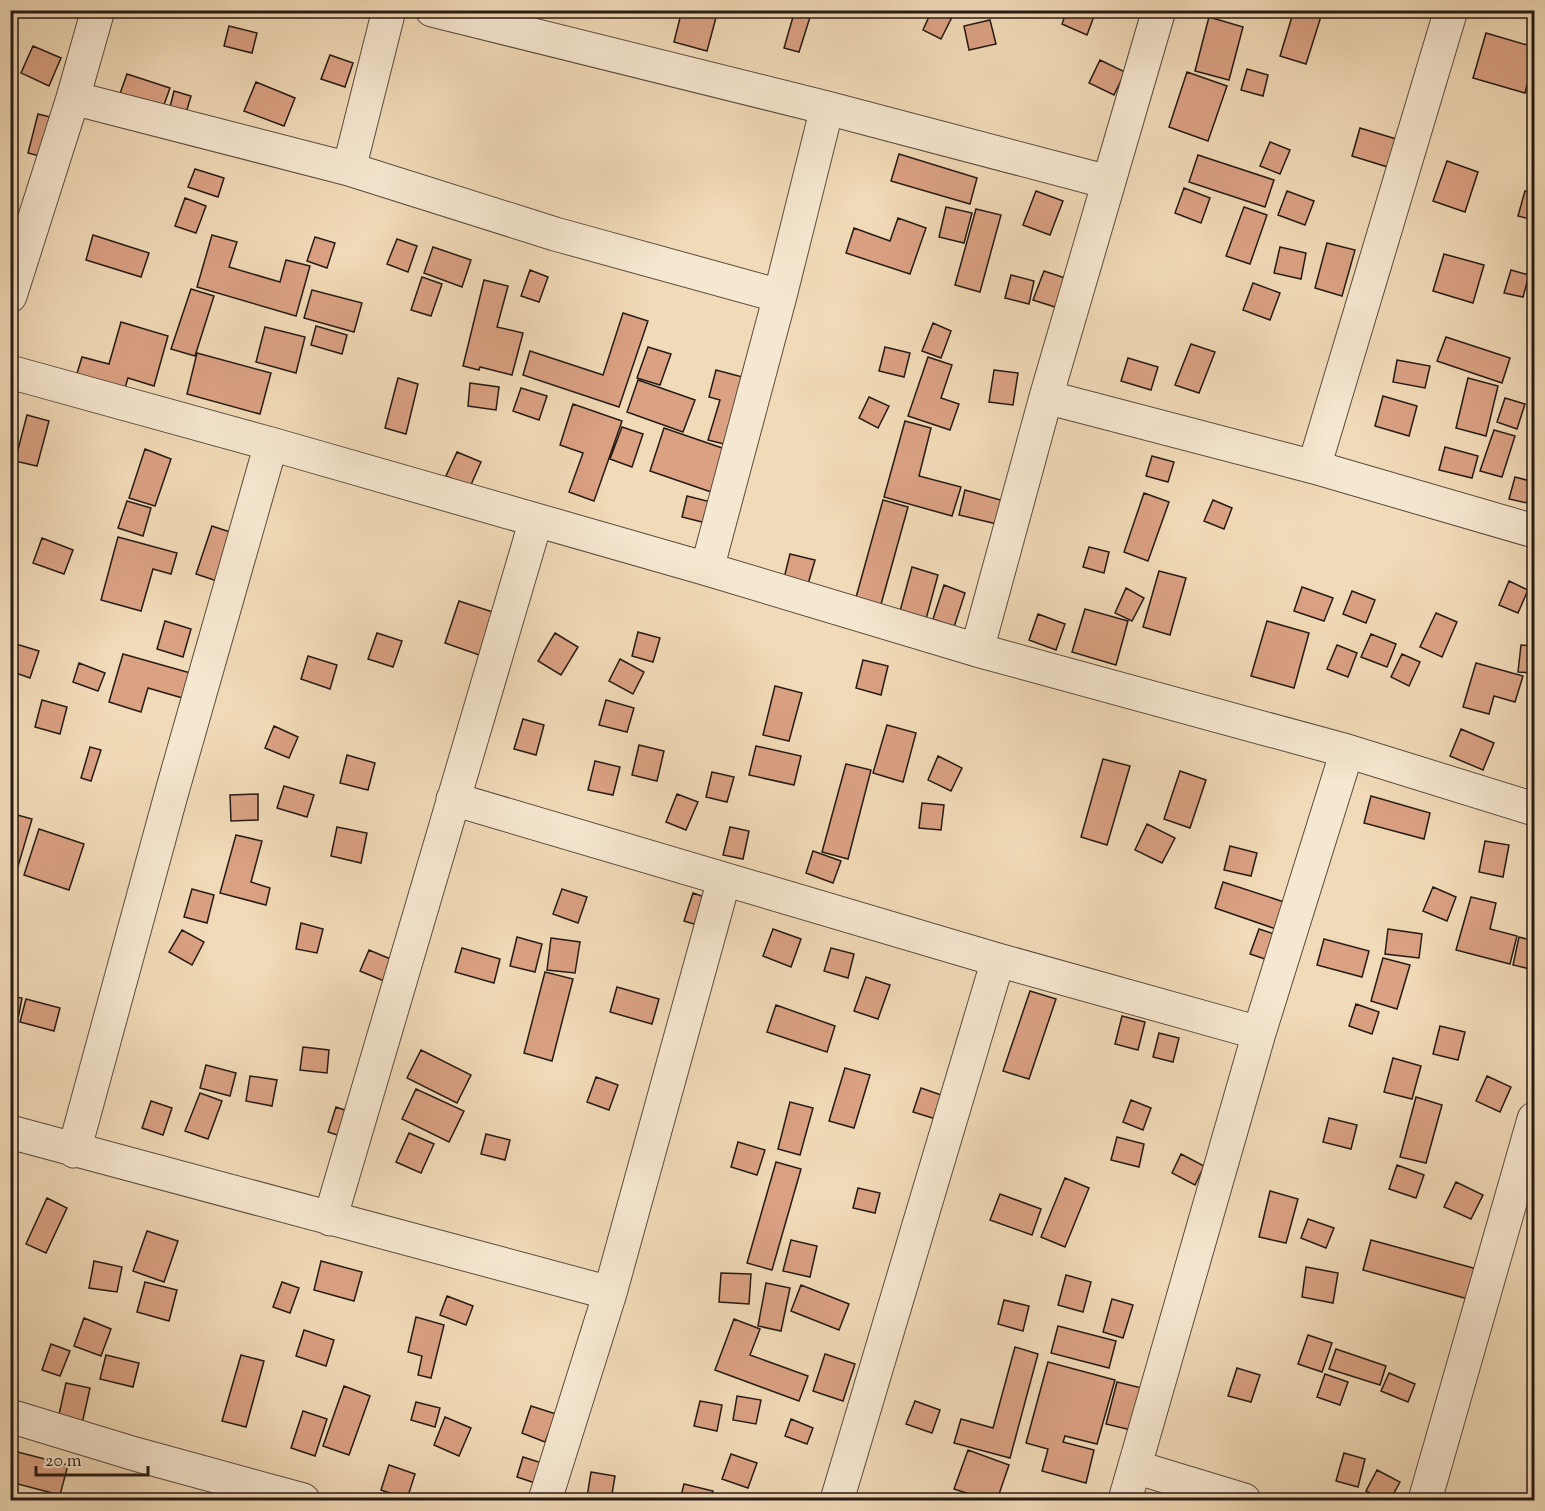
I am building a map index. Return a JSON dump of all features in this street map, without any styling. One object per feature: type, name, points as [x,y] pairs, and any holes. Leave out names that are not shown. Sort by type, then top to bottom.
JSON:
[{"type":"street","points":[[10,297],[73,98],[98,10]]},
{"type":"street","points":[[349,169],[389,10]]},
{"type":"street","points":[[432,10],[827,108],[1108,182]]},
{"type":"street","points":[[977,650],[1046,397],[1159,10]]},
{"type":"street","points":[[1314,467],[1451,10]]},
{"type":"street","points":[[73,98],[349,169],[555,234],[780,296]]},
{"type":"street","points":[[707,569],[780,296],[827,108]]},
{"type":"street","points":[[10,372],[707,569],[977,650],[1347,751],[1534,809]]},
{"type":"street","points":[[1046,397],[1314,467],[1534,531]]},
{"type":"street","points":[[74,1151],[171,795],[271,444]]},
{"type":"street","points":[[330,1219],[536,520]]},
{"type":"street","points":[[1125,1500],[1259,1033],[1347,751]]},
{"type":"street","points":[[453,799],[998,960],[1259,1033]]},
{"type":"street","points":[[545,1500],[610,1293],[724,880]]},
{"type":"street","points":[[837,1500],[998,960]]},
{"type":"street","points":[[1425,1500],[1534,1119]]},
{"type":"street","points":[[10,1132],[610,1293]]},
{"type":"street","points":[[10,1416],[135,1454],[249,1493],[303,1500]]},
{"type":"street","points":[[1135,1467],[1244,1500]]},
{"type":"building","points":[[682,10],[718,10],[707,51],[674,42]]},
{"type":"building","points":[[795,10],[811,14],[799,52],[784,48]]},
{"type":"building","points":[[932,10],[939,10],[952,17],[941,39],[923,30]]},
{"type":"building","points":[[1067,10],[1096,11],[1087,35],[1062,24]]},
{"type":"building","points":[[1294,10],[1323,10],[1306,64],[1280,56]]},
{"type":"building","points":[[1209,17],[1243,27],[1229,80],[1195,71]]},
{"type":"building","points":[[990,20],[996,44],[969,50],[964,26]]},
{"type":"building","points":[[229,26],[257,33],[252,53],[224,46]]},
{"type":"building","points":[[1486,33],[1534,47],[1534,59],[1525,93],[1473,78]]},
{"type":"building","points":[[33,46],[61,58],[49,86],[21,73]]},
{"type":"building","points":[[330,55],[353,63],[345,87],[321,79]]},
{"type":"building","points":[[1100,60],[1125,72],[1114,95],[1089,83]]},
{"type":"building","points":[[1247,69],[1268,75],[1263,96],[1241,90]]},
{"type":"building","points":[[1187,72],[1227,86],[1208,141],[1169,127]]},
{"type":"building","points":[[127,74],[170,88],[160,116],[117,102]]},
{"type":"building","points":[[256,82],[295,98],[284,126],[244,111]]},
{"type":"building","points":[[174,91],[191,96],[184,120],[168,115]]},
{"type":"building","points":[[10,96],[17,99],[10,119]]},
{"type":"building","points":[[38,114],[58,119],[48,158],[28,153]]},
{"type":"building","points":[[1360,128],[1403,141],[1394,169],[1352,156]]},
{"type":"building","points":[[1270,142],[1290,150],[1280,174],[1260,166]]},
{"type":"building","points":[[899,154],[977,178],[970,204],[891,181]]},
{"type":"building","points":[[1198,155],[1274,180],[1265,207],[1189,182]]},
{"type":"building","points":[[1447,161],[1478,172],[1465,212],[1433,201]]},
{"type":"building","points":[[195,169],[224,178],[218,197],[188,187]]},
{"type":"building","points":[[1184,188],[1210,198],[1201,223],[1175,213]]},
{"type":"building","points":[[1036,191],[1063,201],[1050,235],[1023,225]]},
{"type":"building","points":[[1287,191],[1314,201],[1305,225],[1278,215]]},
{"type":"building","points":[[1525,191],[1534,193],[1534,220],[1518,216]]},
{"type":"building","points":[[185,198],[206,206],[196,233],[175,226]]},
{"type":"building","points":[[946,207],[972,213],[964,243],[939,237]]},
{"type":"building","points":[[1244,207],[1267,215],[1250,264],[1226,256]]},
{"type":"building","points":[[976,209],[1001,215],[980,292],[955,285]]},
{"type":"building","points":[[898,218],[926,228],[910,274],[846,253],[854,228],[890,241]]},
{"type":"building","points":[[93,235],[149,253],[141,277],[86,260]]},
{"type":"building","points":[[212,235],[237,242],[229,267],[280,282],[286,260],[310,266],[296,316],[197,287]]},
{"type":"building","points":[[315,237],[335,243],[327,268],[307,261]]},
{"type":"building","points":[[397,239],[417,246],[408,272],[387,264]]},
{"type":"building","points":[[1327,243],[1355,250],[1342,296],[1315,288]]},
{"type":"building","points":[[433,247],[471,260],[462,287],[424,273]]},
{"type":"building","points":[[1280,247],[1306,253],[1301,279],[1274,273]]},
{"type":"building","points":[[1444,254],[1484,265],[1473,303],[1433,291]]},
{"type":"building","points":[[530,270],[548,277],[539,302],[521,296]]},
{"type":"building","points":[[1511,270],[1529,275],[1523,297],[1504,293]]},
{"type":"building","points":[[1044,271],[1068,279],[1058,308],[1033,300]]},
{"type":"building","points":[[1011,275],[1034,281],[1029,304],[1005,298]]},
{"type":"building","points":[[422,277],[442,284],[431,316],[411,310]]},
{"type":"building","points":[[484,280],[508,286],[497,327],[523,333],[512,375],[480,367],[479,370],[463,366]]},
{"type":"building","points":[[1253,283],[1280,293],[1270,320],[1243,310]]},
{"type":"building","points":[[191,289],[214,296],[195,356],[171,349]]},
{"type":"building","points":[[312,290],[362,303],[354,332],[304,318]]},
{"type":"building","points":[[623,313],[648,321],[619,407],[523,375],[530,351],[603,375]]},
{"type":"building","points":[[121,322],[168,336],[154,386],[128,378],[123,394],[75,380],[82,357],[109,364]]},
{"type":"building","points":[[933,323],[951,331],[941,358],[922,351]]},
{"type":"building","points":[[316,326],[347,335],[342,354],[311,345]]},
{"type":"building","points":[[265,327],[305,337],[296,373],[256,362]]},
{"type":"building","points":[[1446,337],[1510,358],[1502,383],[1437,361]]},
{"type":"building","points":[[1191,344],[1215,352],[1199,393],[1175,385]]},
{"type":"building","points":[[648,347],[671,354],[660,385],[637,378]]},
{"type":"building","points":[[885,347],[910,353],[904,377],[879,371]]},
{"type":"building","points":[[197,353],[271,373],[260,414],[187,394]]},
{"type":"building","points":[[928,357],[952,365],[941,398],[959,404],[950,430],[908,416]]},
{"type":"building","points":[[1128,358],[1158,367],[1151,390],[1121,381]]},
{"type":"building","points":[[1397,360],[1430,366],[1425,388],[1393,382]]},
{"type":"building","points":[[716,370],[750,379],[732,446],[708,440],[720,400],[709,397]]},
{"type":"building","points":[[994,370],[1018,373],[1013,405],[989,402]]},
{"type":"building","points":[[398,378],[418,384],[406,434],[385,428]]},
{"type":"building","points":[[1468,378],[1498,386],[1486,436],[1456,428]]},
{"type":"building","points":[[638,380],[695,400],[683,432],[627,412]]},
{"type":"building","points":[[470,383],[499,387],[496,410],[468,406]]},
{"type":"building","points":[[521,388],[547,396],[539,420],[513,411]]},
{"type":"building","points":[[1383,396],[1417,406],[1409,436],[1375,426]]},
{"type":"building","points":[[869,397],[889,406],[878,428],[859,418]]},
{"type":"building","points":[[1505,398],[1525,404],[1517,429],[1497,422]]},
{"type":"building","points":[[573,404],[622,421],[594,501],[569,492],[583,453],[560,445]]},
{"type":"building","points":[[27,415],[49,421],[37,466],[15,461]]},
{"type":"building","points":[[905,421],[931,428],[919,476],[961,487],[952,516],[884,497]]},
{"type":"building","points":[[622,427],[643,434],[632,467],[610,459]]},
{"type":"building","points":[[664,428],[728,450],[714,493],[650,471]]},
{"type":"building","points":[[1494,430],[1515,436],[1502,477],[1480,471]]},
{"type":"building","points":[[1445,447],[1478,456],[1472,478],[1439,470]]},
{"type":"building","points":[[145,449],[171,459],[155,506],[129,498]]},
{"type":"building","points":[[457,452],[481,462],[470,487],[446,476]]},
{"type":"building","points":[[1152,456],[1174,462],[1168,482],[1146,476]]},
{"type":"building","points":[[1515,477],[1534,482],[1532,504],[1509,499]]},
{"type":"building","points":[[965,490],[1004,501],[997,524],[959,515]]},
{"type":"building","points":[[1144,493],[1169,502],[1148,561],[1124,552]]},
{"type":"building","points":[[687,496],[711,502],[706,523],[682,517]]},
{"type":"building","points":[[883,500],[908,507],[880,608],[855,601]]},
{"type":"building","points":[[1213,500],[1232,508],[1224,529],[1204,521]]},
{"type":"building","points":[[127,501],[151,508],[143,536],[118,528]]},
{"type":"building","points":[[212,526],[236,534],[220,582],[196,574]]},
{"type":"building","points":[[118,537],[177,553],[171,574],[153,569],[141,611],[101,600]]},
{"type":"building","points":[[42,538],[73,550],[64,574],[33,563]]},
{"type":"building","points":[[1089,547],[1109,552],[1104,573],[1083,567]]},
{"type":"building","points":[[790,554],[815,560],[808,584],[784,578]]},
{"type":"building","points":[[912,567],[938,575],[926,619],[900,611]]},
{"type":"building","points":[[1159,571],[1186,578],[1170,635],[1143,627]]},
{"type":"building","points":[[1509,581],[1528,590],[1518,613],[1499,605]]},
{"type":"building","points":[[944,585],[965,593],[954,627],[933,619]]},
{"type":"building","points":[[1302,587],[1333,598],[1324,621],[1294,611]]},
{"type":"building","points":[[1126,588],[1144,598],[1132,621],[1115,613]]},
{"type":"building","points":[[1352,591],[1375,600],[1366,623],[1343,614]]},
{"type":"building","points":[[459,601],[502,615],[488,658],[445,643]]},
{"type":"building","points":[[10,609],[15,611],[10,626]]},
{"type":"building","points":[[1085,609],[1128,621],[1116,665],[1072,652]]},
{"type":"building","points":[[1436,613],[1457,622],[1442,657],[1420,647]]},
{"type":"building","points":[[1038,614],[1065,624],[1056,650],[1029,640]]},
{"type":"building","points":[[165,621],[191,629],[183,657],[157,649]]},
{"type":"building","points":[[1267,621],[1309,633],[1294,688],[1251,676]]},
{"type":"building","points":[[638,632],[660,638],[653,662],[632,656]]},
{"type":"building","points":[[377,633],[402,641],[393,667],[368,659]]},
{"type":"building","points":[[555,633],[578,647],[561,675],[538,661]]},
{"type":"building","points":[[1371,634],[1396,644],[1387,667],[1361,657]]},
{"type":"building","points":[[16,644],[39,651],[30,678],[10,671],[10,660]]},
{"type":"building","points":[[1337,645],[1357,653],[1348,677],[1327,669]]},
{"type":"building","points":[[1521,645],[1534,646],[1534,673],[1518,672]]},
{"type":"building","points":[[123,654],[194,674],[186,699],[148,688],[141,712],[109,702]]},
{"type":"building","points":[[1402,654],[1420,662],[1409,686],[1391,677]]},
{"type":"building","points":[[308,656],[337,665],[330,689],[301,679]]},
{"type":"building","points":[[620,659],[644,672],[633,694],[609,681]]},
{"type":"building","points":[[863,660],[888,666],[881,695],[856,688]]},
{"type":"building","points":[[79,663],[105,673],[98,691],[73,682]]},
{"type":"building","points":[[1476,663],[1523,676],[1515,702],[1494,696],[1489,714],[1463,707]]},
{"type":"building","points":[[775,686],[802,693],[789,741],[763,735]]},
{"type":"building","points":[[42,700],[67,707],[60,734],[35,727]]},
{"type":"building","points":[[606,700],[634,708],[627,732],[599,725]]},
{"type":"building","points":[[523,719],[544,725],[536,755],[514,749]]},
{"type":"building","points":[[887,725],[916,733],[903,782],[873,773]]},
{"type":"building","points":[[274,726],[298,737],[289,758],[265,748]]},
{"type":"building","points":[[1461,729],[1494,743],[1483,770],[1450,756]]},
{"type":"building","points":[[639,745],[664,751],[657,781],[632,775]]},
{"type":"building","points":[[756,746],[801,756],[794,785],[749,775]]},
{"type":"building","points":[[90,747],[101,750],[91,781],[81,778]]},
{"type":"building","points":[[347,755],[375,763],[368,790],[340,783]]},
{"type":"building","points":[[938,756],[962,768],[951,791],[928,780]]},
{"type":"building","points":[[1103,759],[1130,766],[1107,845],[1081,837]]},
{"type":"building","points":[[595,761],[620,767],[613,795],[588,790]]},
{"type":"building","points":[[846,764],[871,770],[848,859],[822,852]]},
{"type":"building","points":[[1180,771],[1206,780],[1190,828],[1164,819]]},
{"type":"building","points":[[712,772],[734,777],[727,802],[706,797]]},
{"type":"building","points":[[284,786],[314,795],[307,817],[277,808]]},
{"type":"building","points":[[258,794],[258,820],[231,821],[230,795]]},
{"type":"building","points":[[677,794],[698,802],[686,830],[666,822]]},
{"type":"building","points":[[1371,796],[1430,813],[1424,839],[1364,823]]},
{"type":"building","points":[[922,803],[944,805],[941,830],[919,828]]},
{"type":"building","points":[[10,813],[32,819],[16,873],[10,872]]},
{"type":"building","points":[[1147,824],[1175,838],[1162,863],[1135,850]]},
{"type":"building","points":[[337,827],[367,833],[361,863],[331,856]]},
{"type":"building","points":[[730,827],[749,831],[743,859],[723,855]]},
{"type":"building","points":[[39,829],[84,844],[69,890],[24,875]]},
{"type":"building","points":[[236,835],[262,841],[251,882],[270,888],[266,905],[220,893]]},
{"type":"building","points":[[1485,841],[1509,845],[1503,877],[1479,872]]},
{"type":"building","points":[[1230,846],[1257,853],[1251,876],[1224,870]]},
{"type":"building","points":[[813,851],[841,861],[833,883],[806,873]]},
{"type":"building","points":[[1223,882],[1284,902],[1276,929],[1215,908]]},
{"type":"building","points":[[1433,887],[1456,897],[1447,921],[1423,911]]},
{"type":"building","points":[[192,889],[214,895],[207,923],[184,917]]},
{"type":"building","points":[[562,889],[587,897],[578,923],[553,914]]},
{"type":"building","points":[[693,893],[716,901],[707,928],[684,921]]},
{"type":"building","points":[[1471,897],[1496,903],[1490,929],[1517,936],[1510,964],[1456,950]]},
{"type":"building","points":[[301,923],[323,929],[317,953],[296,949]]},
{"type":"building","points":[[773,929],[801,939],[791,967],[763,956]]},
{"type":"building","points":[[1259,929],[1280,936],[1271,961],[1250,954]]},
{"type":"building","points":[[1388,929],[1422,934],[1419,958],[1385,954]]},
{"type":"building","points":[[182,930],[204,942],[192,965],[169,952]]},
{"type":"building","points":[[517,937],[542,944],[535,972],[510,966]]},
{"type":"building","points":[[1519,937],[1534,941],[1534,970],[1513,965]]},
{"type":"building","points":[[551,938],[580,942],[575,973],[547,970]]},
{"type":"building","points":[[1324,939],[1369,951],[1362,977],[1317,965]]},
{"type":"building","points":[[462,948],[500,959],[494,983],[455,972]]},
{"type":"building","points":[[831,948],[854,954],[848,978],[824,971]]},
{"type":"building","points":[[369,950],[393,960],[384,981],[360,971]]},
{"type":"building","points":[[1383,958],[1410,965],[1397,1009],[1371,1001]]},
{"type":"building","points":[[545,972],[573,979],[552,1061],[524,1053]]},
{"type":"building","points":[[866,977],[890,985],[878,1019],[854,1011]]},
{"type":"building","points":[[617,987],[659,999],[652,1024],[610,1012]]},
{"type":"building","points":[[1030,991],[1056,999],[1029,1079],[1003,1071]]},
{"type":"building","points":[[10,996],[22,998],[17,1024],[10,1023]]},
{"type":"building","points":[[26,999],[60,1008],[54,1031],[20,1022]]},
{"type":"building","points":[[1356,1004],[1379,1012],[1372,1034],[1349,1026]]},
{"type":"building","points":[[776,1005],[835,1026],[827,1052],[767,1032]]},
{"type":"building","points":[[1122,1016],[1145,1022],[1138,1050],[1115,1044]]},
{"type":"building","points":[[1440,1026],[1465,1032],[1458,1060],[1433,1054]]},
{"type":"building","points":[[1159,1033],[1179,1038],[1173,1062],[1153,1057]]},
{"type":"building","points":[[303,1047],[329,1050],[327,1073],[300,1070]]},
{"type":"building","points":[[421,1050],[471,1075],[457,1103],[407,1078]]},
{"type":"building","points":[[1393,1058],[1421,1066],[1412,1099],[1384,1092]]},
{"type":"building","points":[[206,1065],[236,1073],[230,1096],[200,1088]]},
{"type":"building","points":[[845,1068],[870,1075],[854,1128],[829,1121]]},
{"type":"building","points":[[250,1076],[277,1080],[272,1106],[246,1101]]},
{"type":"building","points":[[1487,1076],[1511,1087],[1500,1112],[1476,1101]]},
{"type":"building","points":[[596,1077],[618,1085],[609,1110],[587,1102]]},
{"type":"building","points":[[921,1088],[947,1097],[939,1120],[913,1112]]},
{"type":"building","points":[[416,1089],[464,1111],[449,1142],[402,1119]]},
{"type":"building","points":[[200,1093],[222,1101],[208,1139],[185,1131]]},
{"type":"building","points":[[1416,1097],[1442,1105],[1426,1163],[1400,1157]]},
{"type":"building","points":[[1131,1100],[1151,1108],[1143,1130],[1123,1122]]},
{"type":"building","points":[[151,1101],[172,1108],[163,1135],[142,1128]]},
{"type":"building","points":[[790,1102],[813,1108],[800,1155],[778,1149]]},
{"type":"building","points":[[336,1107],[359,1115],[350,1139],[328,1132]]},
{"type":"building","points":[[1329,1118],[1357,1125],[1351,1149],[1323,1142]]},
{"type":"building","points":[[409,1133],[434,1144],[421,1173],[396,1162]]},
{"type":"building","points":[[486,1134],[510,1140],[505,1160],[481,1154]]},
{"type":"building","points":[[1117,1137],[1144,1144],[1139,1167],[1111,1160]]},
{"type":"building","points":[[738,1142],[765,1150],[757,1175],[731,1167]]},
{"type":"building","points":[[1181,1154],[1204,1166],[1195,1185],[1172,1173]]},
{"type":"building","points":[[776,1162],[801,1169],[772,1270],[747,1263]]},
{"type":"building","points":[[1397,1165],[1424,1175],[1416,1198],[1389,1189]]},
{"type":"building","points":[[1065,1178],[1089,1188],[1065,1247],[1041,1237]]},
{"type":"building","points":[[1456,1182],[1483,1195],[1471,1219],[1444,1207]]},
{"type":"building","points":[[858,1188],[880,1193],[875,1213],[853,1208]]},
{"type":"building","points":[[1270,1191],[1298,1199],[1286,1243],[1259,1237]]},
{"type":"building","points":[[1000,1194],[1041,1209],[1032,1235],[990,1220]]},
{"type":"building","points":[[47,1198],[67,1208],[46,1253],[26,1244]]},
{"type":"building","points":[[1308,1219],[1334,1228],[1326,1248],[1301,1238]]},
{"type":"building","points":[[147,1231],[178,1241],[164,1282],[133,1271]]},
{"type":"building","points":[[791,1240],[817,1246],[810,1277],[783,1271]]},
{"type":"building","points":[[1371,1240],[1477,1269],[1468,1299],[1363,1270]]},
{"type":"building","points":[[94,1261],[122,1267],[117,1292],[89,1288]]},
{"type":"building","points":[[321,1261],[362,1272],[354,1301],[314,1290]]},
{"type":"building","points":[[1306,1267],[1338,1273],[1333,1303],[1302,1297]]},
{"type":"building","points":[[721,1273],[751,1274],[749,1304],[719,1302]]},
{"type":"building","points":[[1066,1275],[1091,1282],[1083,1312],[1058,1305]]},
{"type":"building","points":[[145,1282],[177,1290],[169,1321],[137,1312]]},
{"type":"building","points":[[282,1282],[299,1288],[290,1313],[273,1307]]},
{"type":"building","points":[[766,1283],[790,1288],[781,1331],[758,1326]]},
{"type":"building","points":[[801,1285],[849,1304],[839,1330],[791,1311]]},
{"type":"building","points":[[447,1296],[473,1306],[466,1325],[440,1315]]},
{"type":"building","points":[[1112,1299],[1133,1305],[1123,1338],[1103,1332]]},
{"type":"building","points":[[1004,1300],[1029,1306],[1023,1331],[998,1324]]},
{"type":"building","points":[[416,1317],[444,1325],[431,1378],[418,1375],[422,1356],[408,1352]]},
{"type":"building","points":[[84,1318],[111,1329],[101,1356],[74,1346]]},
{"type":"building","points":[[734,1319],[760,1329],[750,1355],[808,1376],[799,1401],[715,1370]]},
{"type":"building","points":[[1058,1326],[1116,1341],[1109,1368],[1051,1353]]},
{"type":"building","points":[[304,1330],[334,1340],[326,1366],[296,1356]]},
{"type":"building","points":[[1308,1335],[1332,1343],[1322,1372],[1298,1364]]},
{"type":"building","points":[[51,1344],[70,1351],[60,1376],[42,1370]]},
{"type":"building","points":[[1015,1347],[1038,1354],[1010,1458],[954,1443],[961,1419],[993,1428]]},
{"type":"building","points":[[1336,1349],[1386,1366],[1380,1385],[1329,1369]]},
{"type":"building","points":[[825,1354],[855,1364],[843,1401],[813,1391]]},
{"type":"building","points":[[106,1355],[139,1363],[133,1387],[100,1379]]},
{"type":"building","points":[[241,1355],[264,1361],[246,1427],[222,1421]]},
{"type":"building","points":[[1048,1362],[1115,1380],[1097,1444],[1065,1436],[1063,1442],[1094,1450],[1086,1483],[1042,1471],[1048,1449],[1026,1443]]},
{"type":"building","points":[[1237,1368],[1260,1375],[1251,1402],[1228,1396]]},
{"type":"building","points":[[1389,1373],[1415,1384],[1408,1402],[1381,1391]]},
{"type":"building","points":[[1325,1374],[1348,1382],[1340,1405],[1317,1397]]},
{"type":"building","points":[[1117,1382],[1154,1391],[1144,1433],[1106,1424]]},
{"type":"building","points":[[66,1383],[90,1388],[82,1424],[58,1419]]},
{"type":"building","points":[[344,1386],[370,1396],[349,1455],[323,1446]]},
{"type":"building","points":[[737,1396],[761,1400],[756,1424],[733,1420]]},
{"type":"building","points":[[700,1401],[722,1405],[717,1431],[694,1426]]},
{"type":"building","points":[[915,1401],[940,1410],[932,1433],[906,1424]]},
{"type":"building","points":[[416,1402],[440,1408],[435,1427],[411,1420]]},
{"type":"building","points":[[531,1406],[556,1414],[545,1442],[522,1433]]},
{"type":"building","points":[[303,1411],[327,1419],[315,1456],[291,1448]]},
{"type":"building","points":[[445,1417],[471,1428],[459,1456],[434,1445]]},
{"type":"building","points":[[791,1419],[813,1428],[807,1444],[785,1436]]},
{"type":"building","points":[[10,1450],[68,1465],[60,1495],[10,1482]]},
{"type":"building","points":[[968,1450],[1009,1465],[997,1500],[988,1500],[954,1489]]},
{"type":"building","points":[[1344,1453],[1365,1459],[1358,1487],[1336,1481]]},
{"type":"building","points":[[731,1454],[757,1463],[748,1488],[722,1479]]},
{"type":"building","points":[[523,1457],[545,1464],[538,1484],[517,1477]]},
{"type":"building","points":[[389,1465],[415,1474],[407,1499],[381,1490]]},
{"type":"building","points":[[1377,1470],[1400,1482],[1390,1500],[1384,1500],[1366,1491]]},
{"type":"building","points":[[591,1472],[615,1476],[611,1500],[587,1497]]},
{"type":"building","points":[[684,1484],[713,1491],[710,1500],[680,1500]]}]
